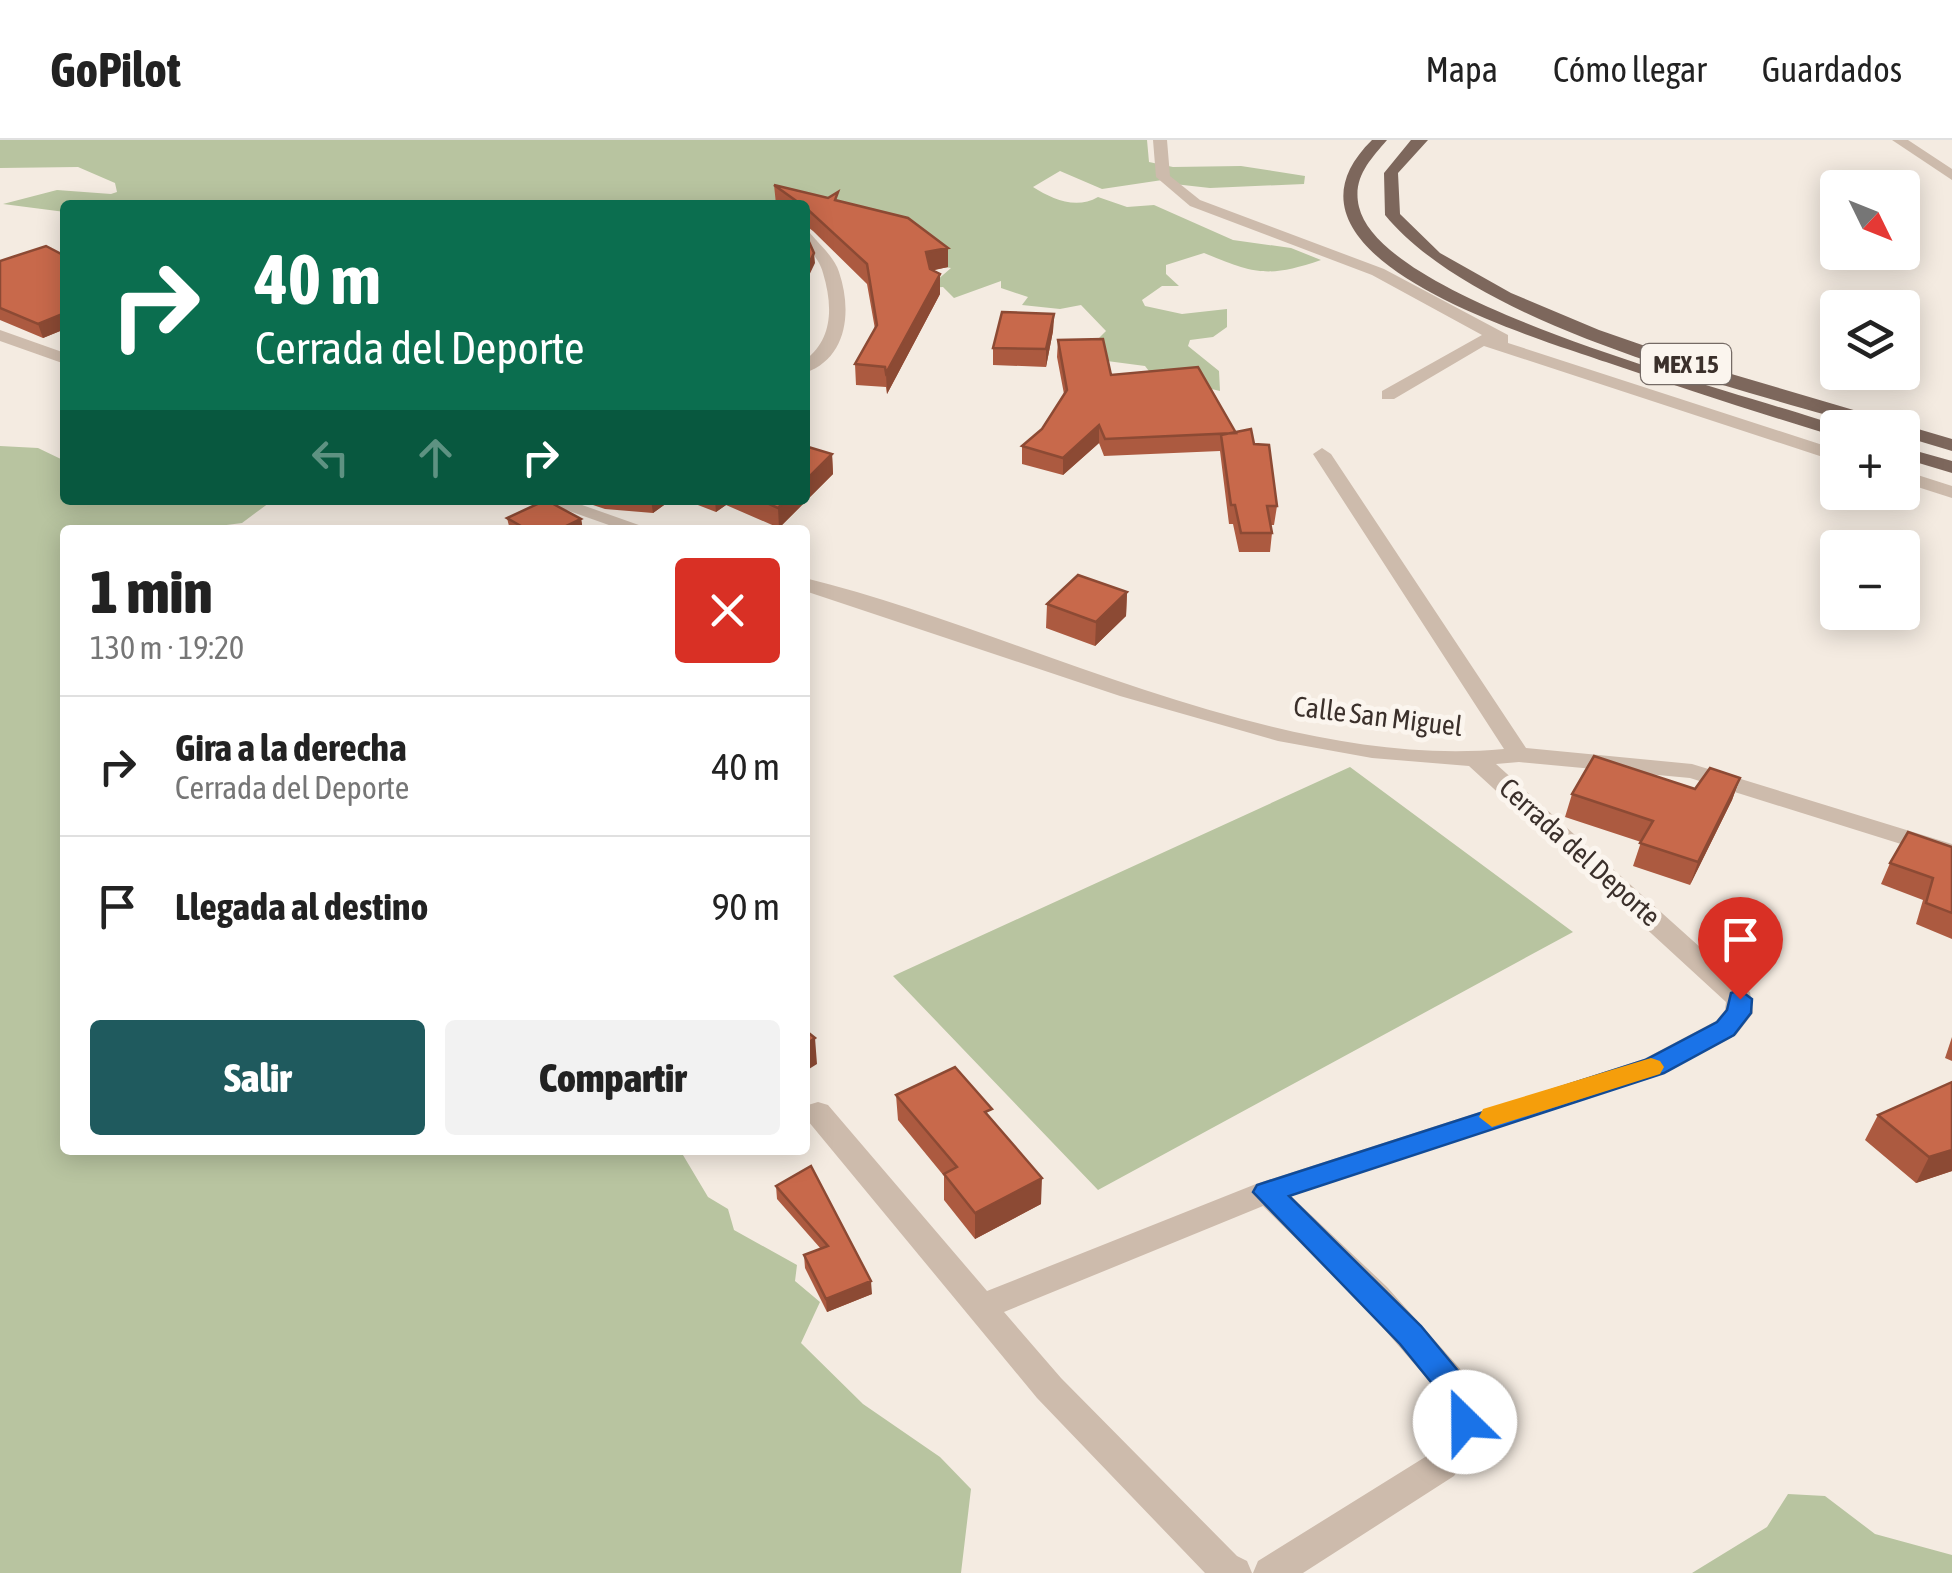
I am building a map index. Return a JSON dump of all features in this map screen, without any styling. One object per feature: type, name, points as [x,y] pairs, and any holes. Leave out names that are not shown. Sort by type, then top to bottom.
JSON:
[{"type":"main road","name":"MEX 15","points":[[1380,140],[1364,154],[1348,190],[1352,207],[1374,245],[1410,274],[1479,310],[1654,374],[1820,426]]},
{"type":"main road","name":"MEX 15","points":[[1421,140],[1401,154],[1385,185],[1388,204],[1414,244],[1482,289],[1618,343],[1836,410]]},
{"type":"main road","points":[[1920,436],[1928,438]]},
{"type":"main road","points":[[1920,457],[1952,467]]},
{"type":"street","points":[[1160,140],[1163,177],[1195,203],[1378,272],[1442,310],[1498,335],[1510,349]]},
{"type":"street","points":[[1899,140],[1952,176]]},
{"type":"street","points":[[810,243],[831,270],[838,298],[838,325],[830,349],[810,364]]},
{"type":"street","points":[[0,335],[60,358]]},
{"type":"street","points":[[1388,395],[1482,340],[1820,450]]},
{"type":"street","points":[[810,346],[830,349]]},
{"type":"street","points":[[1928,438],[1952,443]]},
{"type":"street","name":"Cerrada del Deporte","points":[[1322,454],[1519,754]]},
{"type":"street","points":[[1920,482],[1952,492]]},
{"type":"street","points":[[593,505],[634,525]]},
{"type":"street","name":"Calle San Miguel","points":[[810,586],[1128,691],[1286,736],[1372,751],[1476,759],[1519,754],[1692,771],[1952,852]]},
{"type":"street","name":"Cerrada del Deporte","points":[[981,1306],[1266,1192],[1654,1066],[1726,1028],[1739,1013],[1740,999],[1476,759]]},
{"type":"street","points":[[818,1113],[1063,1402],[1224,1568],[1234,1573]]},
{"type":"street","points":[[1266,1192],[1324,1244],[1411,1335],[1463,1399],[1465,1422],[1460,1444],[1442,1464],[1271,1573]]},
{"type":"green space","points":[[0,140],[1147,140],[1149,162],[1173,167],[1241,166],[1305,176],[1304,184],[1210,188],[1165,183],[1169,179],[1102,189],[1060,171],[1033,187],[1073,203],[1098,197],[1127,207],[1154,205],[1233,240],[1291,248],[1321,260],[1262,271],[1204,253],[1166,265],[1166,274],[1179,286],[1162,286],[1142,300],[1145,306],[1182,314],[1227,309],[1227,327],[1213,337],[1190,340],[1188,346],[1219,371],[1220,391],[1152,375],[1145,366],[1107,361],[1067,343],[1098,339],[1106,331],[1081,305],[1060,309],[1022,305],[1028,297],[1001,288],[1001,281],[954,298],[943,287],[928,288],[951,268],[930,265],[810,207],[810,200],[60,200],[60,211],[3,204],[57,190],[111,194],[117,192],[115,183],[78,167],[0,168]]},
{"type":"green space","points":[[0,446],[38,448],[60,459],[60,505],[266,505],[242,523],[227,525],[60,525],[60,1155],[683,1155],[708,1197],[728,1209],[734,1230],[797,1265],[795,1281],[820,1302],[801,1343],[863,1404],[940,1457],[971,1489],[961,1573],[0,1573]]},
{"type":"green space","points":[[1350,767],[1573,932],[1098,1190],[893,976]]},
{"type":"green space","points":[[1788,1494],[1825,1496],[1875,1534],[1952,1555],[1952,1573],[1692,1573],[1767,1527]]},
{"type":"building","points":[[774,185],[828,198],[838,192],[835,200],[908,218],[948,248],[926,252],[930,269],[940,274],[886,373],[885,367],[855,364],[877,325],[867,264],[810,212],[810,200],[795,200]]},
{"type":"building","points":[[46,246],[60,253],[60,315],[38,324],[0,308],[0,261]]},
{"type":"building","points":[[1002,312],[1054,314],[1046,349],[993,348]]},
{"type":"building","points":[[1103,339],[1111,375],[1198,367],[1236,433],[1105,439],[1099,425],[1063,458],[1022,446],[1042,429],[1067,390],[1058,340]]},
{"type":"building","points":[[1251,429],[1254,444],[1269,445],[1277,506],[1267,506],[1272,533],[1241,533],[1235,505],[1231,505],[1221,435]]},
{"type":"building","points":[[810,447],[832,454],[810,476]]},
{"type":"building","points":[[535,505],[555,505],[581,519],[568,525],[519,525],[507,518]]},
{"type":"building","points":[[1078,575],[1127,592],[1096,622],[1047,604]]},
{"type":"building","points":[[1594,756],[1695,789],[1710,768],[1740,778],[1698,862],[1640,843],[1653,821],[1572,794]]},
{"type":"building","points":[[1908,832],[1952,847],[1952,913],[1926,903],[1933,878],[1890,863]]},
{"type":"building","points":[[955,1067],[992,1109],[985,1112],[1042,1178],[975,1213],[944,1174],[957,1167],[896,1095]]},
{"type":"building","points":[[1952,1082],[1952,1150],[1929,1157],[1878,1115]]},
{"type":"building","points":[[811,1166],[871,1281],[826,1299],[804,1255],[828,1246],[776,1186]]},
{"type":"slow traffic","points":[[1492,1117],[1651,1067]]},
{"type":"route","points":[[1465,1422],[1463,1399],[1411,1335],[1324,1244],[1266,1192],[1419,1139],[1654,1066],[1726,1028],[1739,1013],[1740,999]]}]
